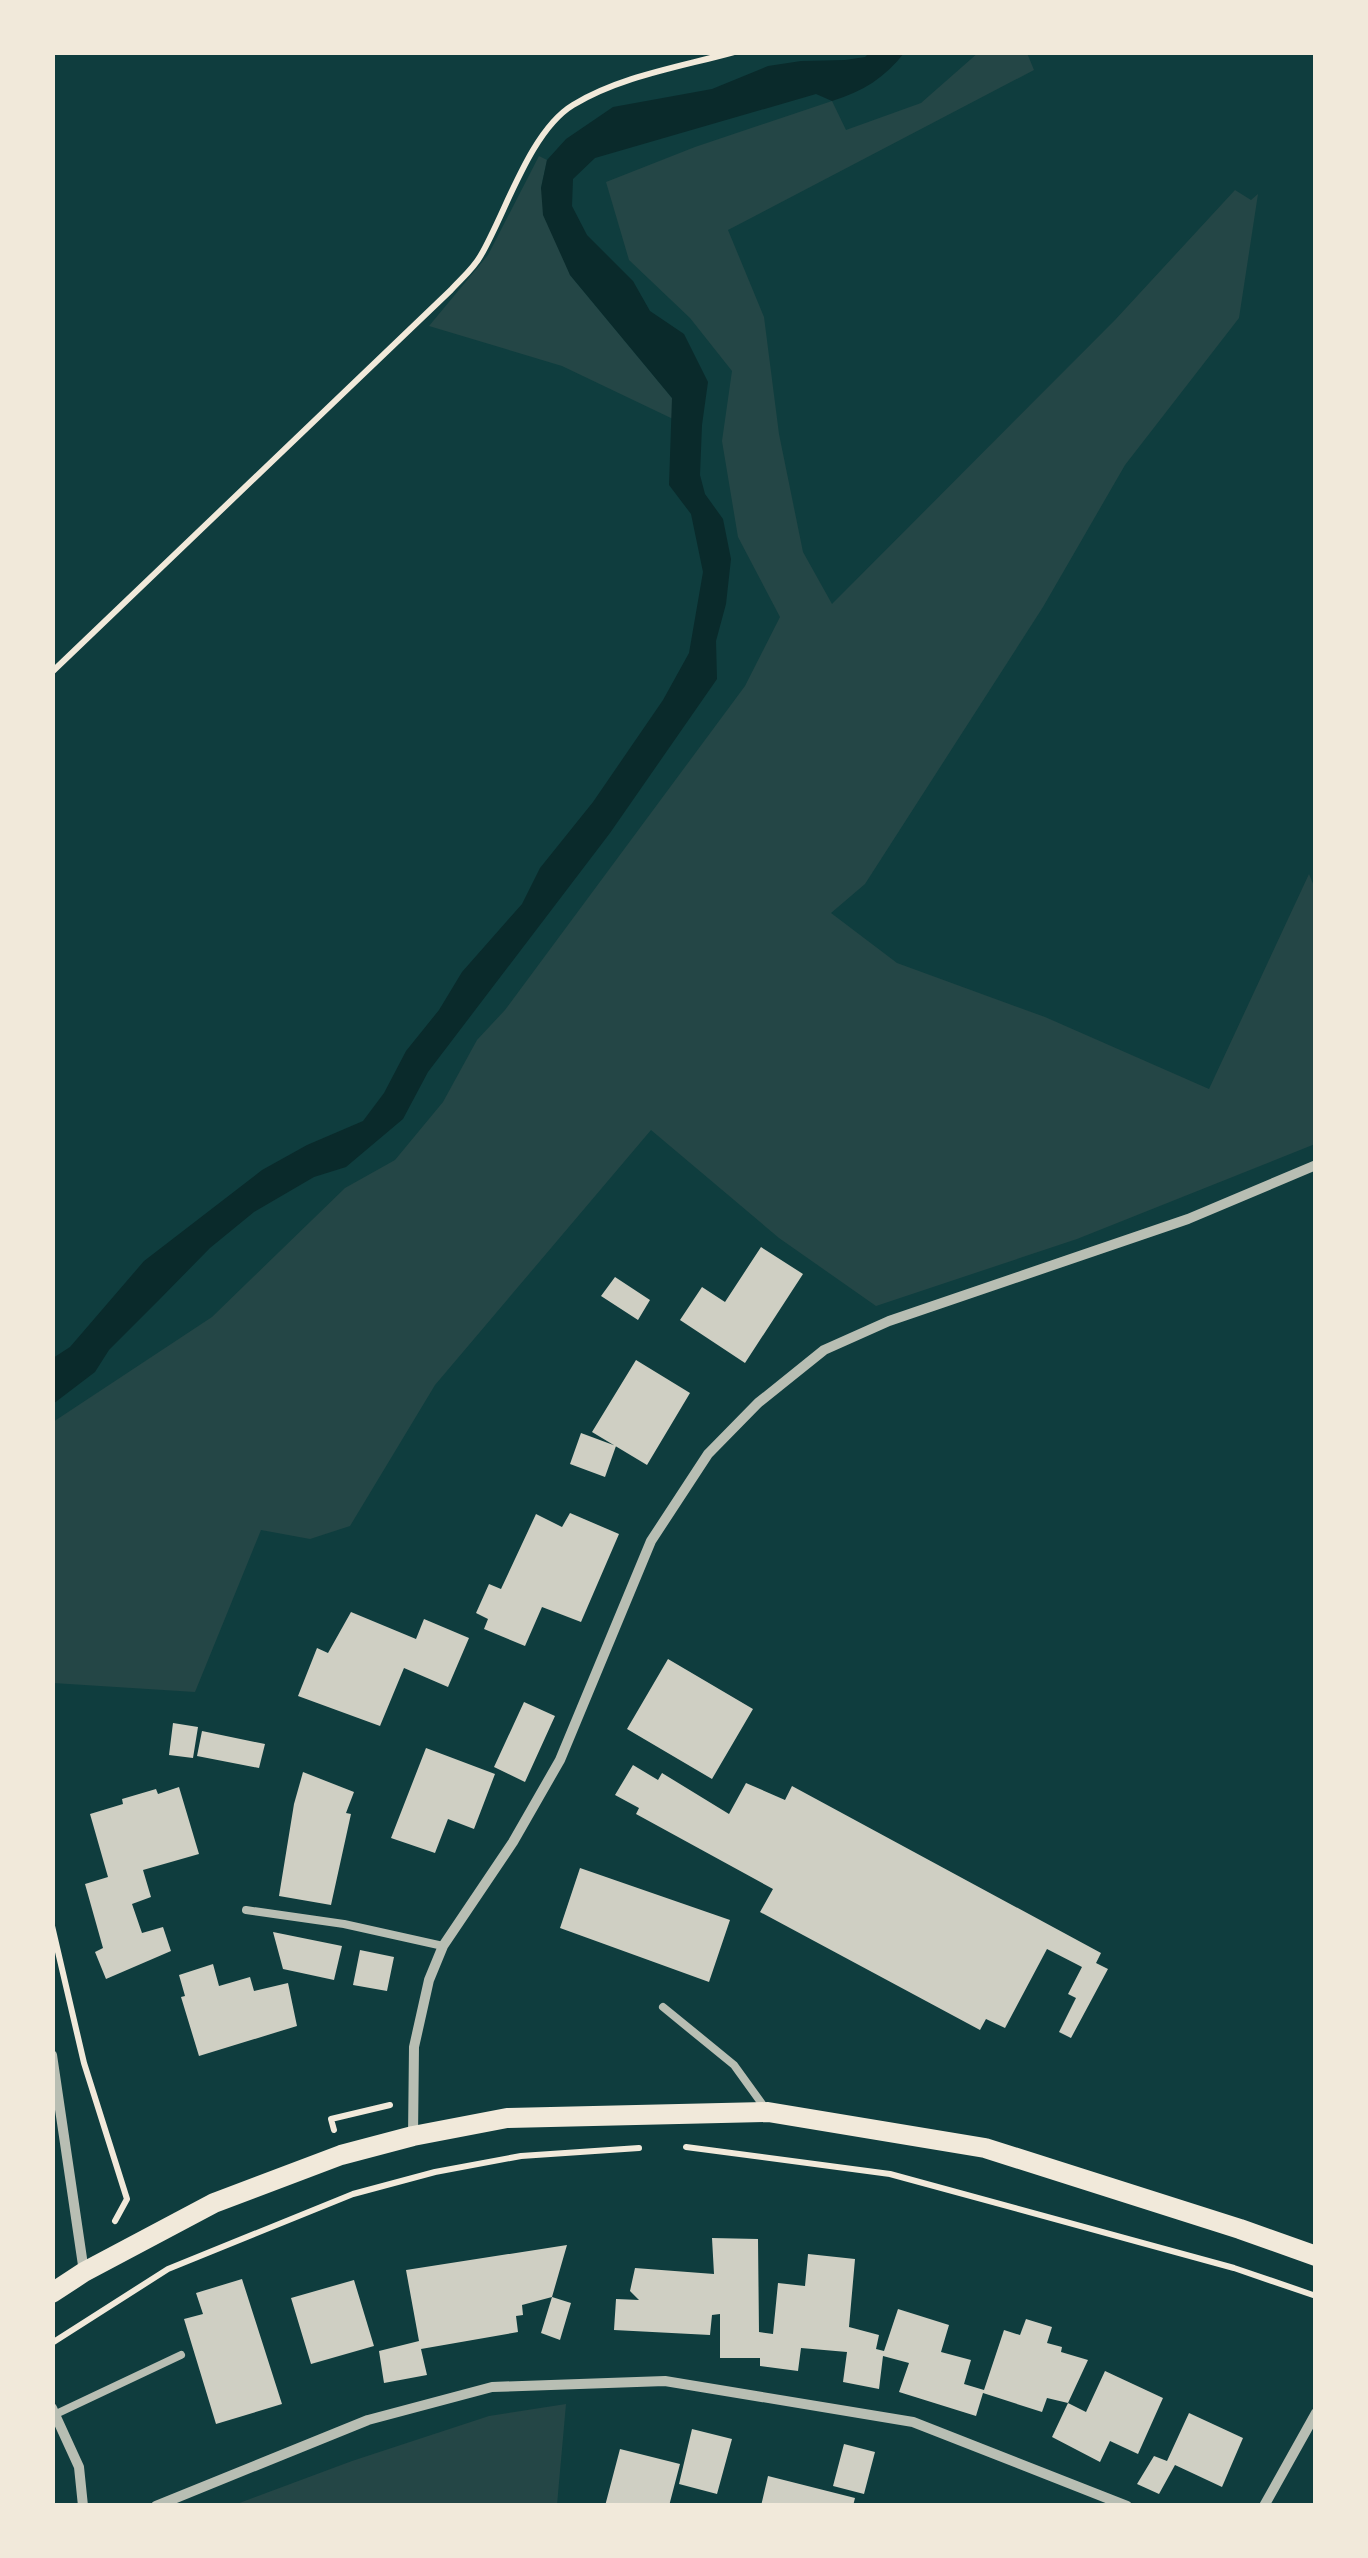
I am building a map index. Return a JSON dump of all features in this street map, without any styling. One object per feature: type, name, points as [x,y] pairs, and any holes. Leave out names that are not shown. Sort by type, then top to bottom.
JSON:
[{"type":"main road","points":[[52,2293],[214,2203],[341,2155],[506,2118],[768,2112],[985,2148],[1316,2256]]},
{"type":"street","points":[[413,2136],[414,2046],[429,1980],[443,1946],[513,1842],[560,1760],[651,1542],[708,1454],[758,1404],[824,1350],[889,1321],[1188,1218],[1316,1166]]},
{"type":"street","points":[[52,2055],[84,2272]]},
{"type":"street","points":[[156,2506],[368,2420],[492,2387],[665,2380],[913,2422],[1127,2506]]},
{"type":"street","points":[[54,2411],[79,2466],[84,2506]]},
{"type":"street","points":[[1264,2506],[1316,2413]]},
{"type":"lane","points":[[246,1910],[344,1924],[443,1946]]},
{"type":"lane","points":[[663,2007],[734,2065],[768,2112]]},
{"type":"lane","points":[[54,2411],[182,2354]]},
{"type":"path","points":[[52,672],[451,290],[480,257],[549,127],[571,106],[626,80],[734,52]]},
{"type":"path","points":[[52,1926],[84,2063],[128,2199]]},
{"type":"path","points":[[680,2146],[890,2174],[1215,2263],[1316,2296]]},
{"type":"path","points":[[52,2343],[168,2269],[353,2194],[436,2172],[520,2156],[644,2148]]},
{"type":"shaded area","points":[[870,52],[904,53],[881,76],[843,97],[832,101],[816,94],[595,158],[573,179],[572,206],[587,235],[633,281],[650,311],[684,334],[708,382],[700,475],[705,494],[723,519],[731,559],[726,604],[716,641],[717,679],[610,833],[428,1072],[403,1119],[346,1167],[314,1177],[254,1212],[210,1248],[109,1350],[95,1372],[53,1404],[53,1358],[70,1347],[144,1261],[262,1170],[363,1121],[462,972],[522,904],[540,868],[593,802],[663,700],[689,653],[703,572],[691,514],[669,485],[672,398],[570,275],[543,215],[541,188],[547,160],[566,139],[613,107],[712,89],[768,66],[845,60],[865,57]]},
{"type":"shaded area","points":[[979,52],[1027,53],[1034,70],[728,230],[764,317],[779,434],[803,552],[832,604],[1115,320],[1235,190],[1251,200],[1258,194],[1239,318],[1125,465],[1043,607],[865,884],[831,913],[897,963],[1045,1017],[1209,1089],[1309,874],[1316,891],[1315,1144],[1077,1239],[876,1306],[779,1238],[651,1130],[435,1385],[350,1526],[310,1539],[261,1530],[195,1692],[53,1683],[53,1422],[212,1317],[345,1188],[395,1160],[443,1102],[477,1040],[505,1010],[745,686],[780,617],[738,537],[722,441],[732,371],[690,318],[629,260],[606,182],[832,101],[846,130],[921,103]]},
{"type":"shaded area","points":[[539,156],[547,160],[541,188],[570,275],[672,398],[673,419],[562,366],[429,326],[488,255]]},
{"type":"shaded area","points":[[566,2404],[557,2505],[234,2505],[489,2416]]},
{"type":"building","points":[[761,1247],[803,1274],[745,1363],[680,1320],[702,1287],[725,1302]]},
{"type":"building","points":[[615,1277],[650,1300],[638,1320],[601,1296]]},
{"type":"building","points":[[636,1360],[690,1393],[647,1465],[592,1432]]},
{"type":"building","points":[[581,1433],[616,1446],[605,1477],[570,1464]]},
{"type":"building","points":[[570,1513],[619,1534],[581,1622],[542,1607],[525,1646],[484,1629],[488,1619],[476,1613],[489,1584],[501,1589],[536,1514],[562,1527]]},
{"type":"building","points":[[351,1612],[416,1639],[424,1619],[469,1638],[448,1687],[404,1668],[380,1726],[298,1696],[317,1648],[328,1653]]},
{"type":"building","points":[[668,1659],[753,1709],[712,1779],[627,1729]]},
{"type":"building","points":[[524,1702],[555,1716],[525,1782],[494,1767]]},
{"type":"building","points":[[173,1723],[198,1727],[193,1758],[169,1755]]},
{"type":"building","points":[[202,1731],[265,1744],[259,1768],[197,1756]]},
{"type":"building","points":[[426,1748],[495,1774],[474,1829],[448,1819],[435,1853],[391,1838]]},
{"type":"building","points":[[633,1765],[658,1780],[662,1773],[729,1814],[746,1783],[785,1800],[792,1786],[1101,1953],[1096,1963],[1108,1969],[1071,2038],[1059,2032],[1076,1998],[1068,1994],[1082,1967],[1047,1949],[1005,2028],[986,2019],[980,2030],[760,1912],[773,1889],[636,1814],[639,1808],[615,1795]]},
{"type":"building","points":[[303,1772],[354,1792],[346,1813],[351,1814],[331,1905],[279,1896]]},
{"type":"building","points":[[179,1787],[199,1854],[143,1870],[151,1897],[132,1904],[142,1933],[163,1927],[171,1951],[106,1979],[95,1952],[103,1948],[85,1884],[108,1877],[90,1814],[123,1804],[122,1799]]},
{"type":"building","points":[[580,1868],[730,1920],[709,1982],[560,1928]]},
{"type":"building","points":[[273,1932],[342,1946],[334,1980],[283,1969]]},
{"type":"building","points":[[360,1950],[394,1957],[387,1991],[353,1985]]},
{"type":"building","points":[[213,1964],[219,1986],[250,1977],[254,1991],[288,1983],[297,2026],[199,2056],[181,1997],[185,1996],[179,1975]]},
{"type":"building","points":[[712,2238],[758,2239],[759,2332],[773,2334],[778,2283],[805,2286],[808,2254],[855,2259],[849,2327],[879,2335],[876,2349],[884,2351],[898,2309],[949,2325],[941,2352],[971,2360],[964,2384],[984,2390],[1004,2330],[1020,2335],[1026,2319],[1052,2327],[1047,2343],[1088,2360],[1068,2403],[1047,2398],[1042,2412],[983,2393],[976,2416],[899,2392],[909,2363],[883,2356],[879,2389],[843,2382],[847,2352],[801,2348],[798,2371],[760,2366],[760,2358],[720,2358],[720,2314],[712,2315],[710,2335],[614,2330],[616,2299],[639,2300],[630,2291],[635,2268],[714,2274]]},
{"type":"building","points":[[567,2245],[552,2297],[522,2305],[523,2315],[516,2316],[518,2332],[421,2349],[427,2375],[384,2383],[379,2351],[419,2341],[406,2270]]},
{"type":"building","points":[[242,2279],[282,2404],[216,2424],[184,2319],[203,2314],[196,2293]]},
{"type":"building","points":[[354,2280],[374,2346],[311,2364],[291,2298]]},
{"type":"building","points":[[552,2297],[571,2303],[560,2340],[541,2333]]},
{"type":"building","points":[[1105,2371],[1163,2398],[1138,2454],[1110,2441],[1100,2462],[1052,2437],[1068,2403],[1086,2412]]},
{"type":"building","points":[[1189,2413],[1243,2438],[1222,2487],[1175,2465],[1159,2494],[1137,2484],[1154,2456],[1167,2461]]},
{"type":"building","points":[[692,2429],[732,2439],[717,2494],[679,2484]]},
{"type":"building","points":[[844,2444],[875,2452],[864,2494],[833,2486]]},
{"type":"building","points":[[620,2449],[680,2464],[669,2506],[605,2506]]},
{"type":"building","points":[[768,2476],[855,2498],[853,2506],[761,2506]]}]
